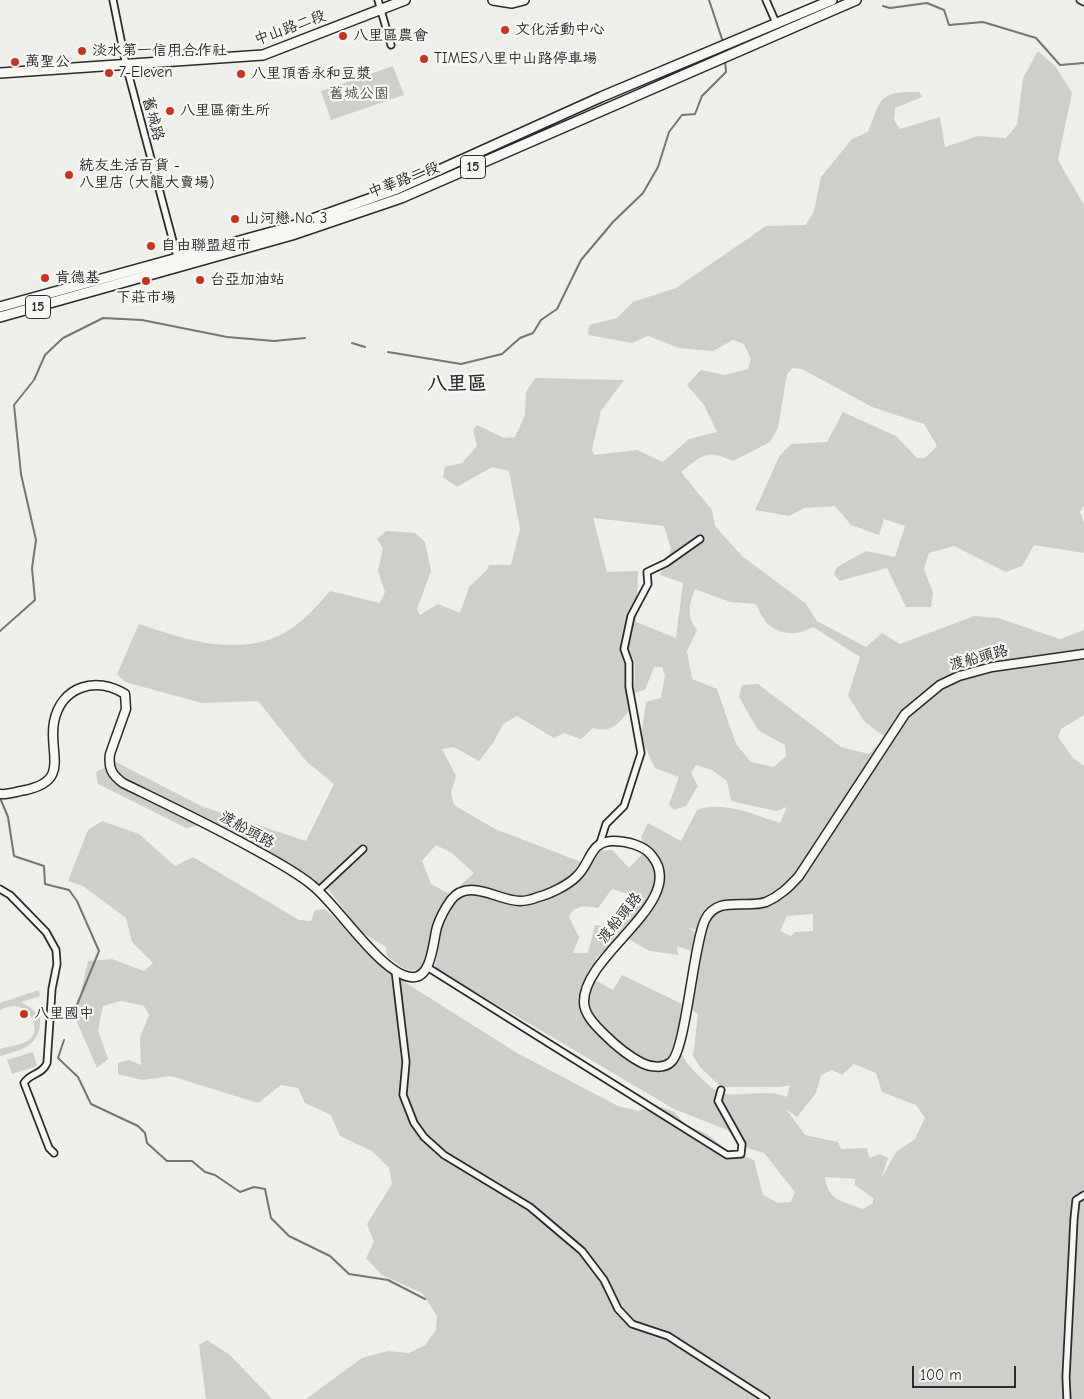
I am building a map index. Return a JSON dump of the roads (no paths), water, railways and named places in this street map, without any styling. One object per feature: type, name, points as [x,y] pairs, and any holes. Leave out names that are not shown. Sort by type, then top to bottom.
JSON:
[{"type":"main road","name":"中山路二段","points":[[0,73],[264,55],[379,4],[406,0]]},
{"type":"main road","points":[[493,0],[512,4],[524,0]]},
{"type":"main road","name":"中華路二段","points":[[0,307],[292,235],[401,198],[778,28],[832,0]]},
{"type":"main road","name":"中華路二段","points":[[778,28],[856,0]]},
{"type":"main road","name":"中華路二段","points":[[0,317],[179,263]]},
{"type":"street","name":"舊城路","points":[[113,0],[126,65],[179,263]]},
{"type":"street","points":[[766,0],[778,28]]},
{"type":"street","points":[[1080,0],[1084,2]]},
{"type":"street","points":[[379,4],[391,45]]},
{"type":"street","points":[[700,539],[666,563],[647,572],[648,584],[632,616],[624,649],[629,663],[630,687],[641,754],[624,806],[606,824],[600,843],[593,848],[585,866],[576,878],[542,896],[516,900],[474,890],[462,891],[450,901],[438,925],[427,967],[727,1155],[741,1154],[742,1144],[718,1101],[721,1090]]},
{"type":"street","name":"渡船頭路","points":[[600,843],[611,841],[628,843],[645,850],[650,853],[658,865],[661,877],[658,891],[651,903],[619,940],[591,981],[584,1003],[587,1013],[611,1042],[641,1063],[652,1066],[664,1066],[673,1062],[679,1048],[694,961],[703,924],[708,914],[721,904],[762,903],[780,895],[799,876],[904,714],[940,684],[959,676],[1024,661],[1084,654]]},
{"type":"street","name":"渡船頭路","points":[[2,794],[39,787],[51,778],[56,760],[54,722],[66,698],[90,684],[113,687],[125,694],[126,708],[110,754],[109,761],[113,776],[123,783],[205,822],[282,865],[318,891],[370,948],[395,970],[410,977],[418,976],[427,967]]},
{"type":"street","points":[[318,891],[363,849]]},
{"type":"street","points":[[0,889],[10,895],[46,932],[56,950],[57,964],[52,989],[47,1063],[44,1070],[28,1078],[24,1083],[49,1148],[54,1153]]},
{"type":"street","points":[[395,970],[406,1062],[403,1095],[414,1123],[424,1137],[444,1155],[530,1207],[582,1251],[604,1280],[618,1309],[632,1324],[668,1336],[766,1399]]},
{"type":"street","points":[[1067,1399],[1066,1378],[1074,1219],[1076,1200],[1084,1195]]},
{"type":"waterway","points":[[709,0],[723,42]]},
{"type":"waterway","points":[[883,6],[890,8],[927,3],[944,10],[949,25],[983,22],[1036,38],[1060,65],[1084,63]]},
{"type":"waterway","points":[[388,352],[461,364],[502,354],[520,338],[533,333],[541,320],[557,309],[581,260],[613,222],[643,193],[658,167],[669,132],[682,115],[695,114],[702,96],[726,72],[725,61]]},
{"type":"waterway","points":[[0,631],[35,600],[32,568],[36,540],[21,474],[14,405],[34,380],[45,355],[63,338],[103,318],[142,320],[227,337],[274,341],[305,338]]},
{"type":"waterway","points":[[352,343],[365,347]]},
{"type":"waterway","points":[[0,798],[8,817],[14,856],[44,866],[45,884],[69,890],[77,901],[99,951],[72,1017]]},
{"type":"waterway","points":[[64,1040],[58,1058],[78,1077],[91,1104],[138,1126],[145,1133],[147,1143],[167,1161],[192,1161],[205,1172],[215,1175],[240,1192],[254,1187],[265,1189],[271,1218],[289,1236],[330,1256],[349,1274],[388,1280],[425,1299]]},
{"type":"place","name":"文化活動中心","points":[[505,30]]},
{"type":"place","name":"八里區農會","points":[[343,36]]},
{"type":"place","name":"淡水第一信用合作社","points":[[82,51]]},
{"type":"place","name":"TIMES八里中山路停車場","points":[[424,59]]},
{"type":"place","name":"萬聖公","points":[[15,62]]},
{"type":"place","name":"7-Eleven","points":[[109,73]]},
{"type":"place","name":"八里頂香永和豆漿","points":[[241,74]]},
{"type":"place","name":"八里區衛生所","points":[[170,111]]},
{"type":"place","name":"統友生活百貨 - 八里店 (大龍大賣場)","points":[[69,175]]},
{"type":"place","name":"山河戀 No. 3","points":[[235,219]]},
{"type":"place","name":"自由聯盟超市","points":[[151,246]]},
{"type":"place","name":"肯德基","points":[[45,278]]},
{"type":"place","name":"台亞加油站","points":[[200,280]]},
{"type":"place","name":"下莊市場","points":[[146,281]]},
{"type":"place","name":"八里國中","points":[[24,1014]]},
{"type":"district","name":"八里區","points":[[457,384]]},
{"type":"park label","name":"舊城公園","points":[[359,94]]}]
